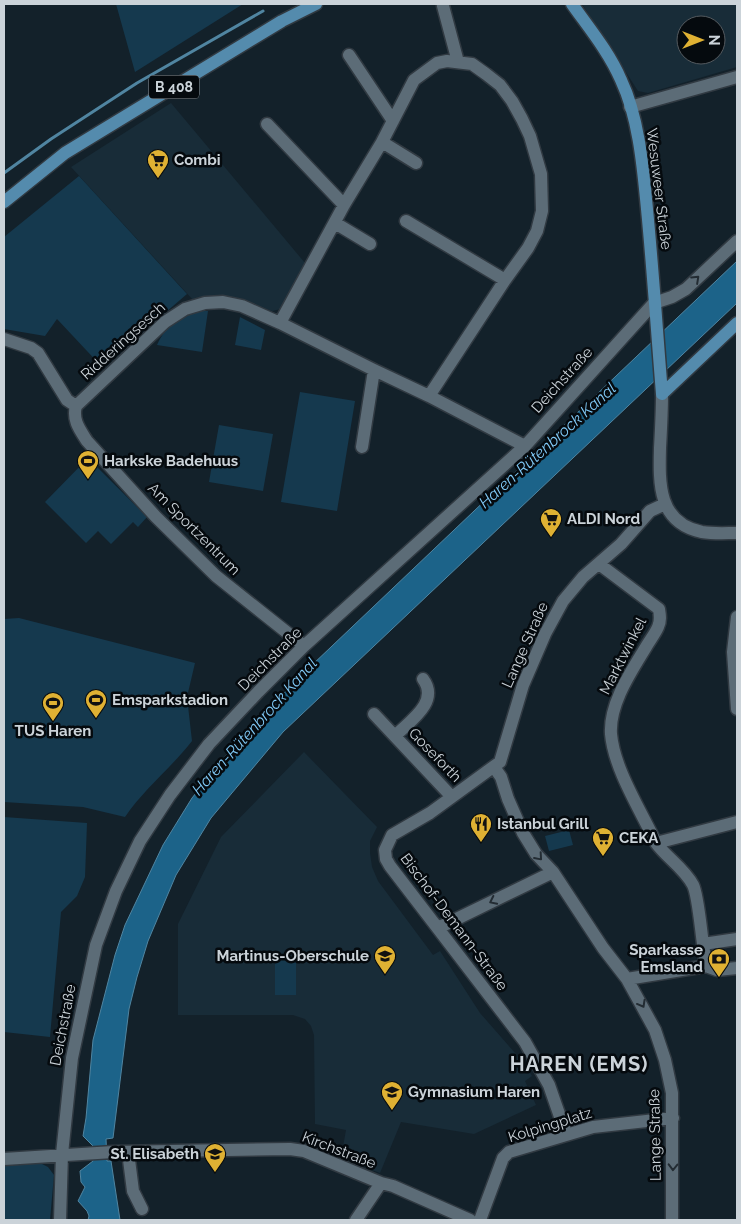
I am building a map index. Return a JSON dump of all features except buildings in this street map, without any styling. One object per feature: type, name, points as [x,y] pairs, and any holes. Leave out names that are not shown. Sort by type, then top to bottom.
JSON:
[{"type":"main road","name":"B 408","points":[[4,202],[66,153],[282,21],[316,4]]},
{"type":"main road","name":"Wesuweer Straße","points":[[572,4],[622,80],[630,106],[643,172],[661,388]]},
{"type":"main road","points":[[661,388],[737,323]]},
{"type":"street","points":[[443,6],[458,62]]},
{"type":"street","points":[[349,55],[393,120]]},
{"type":"street","points":[[280,323],[344,205],[382,142],[414,80],[437,63],[447,61],[472,64],[500,85],[512,101],[530,136],[541,174],[542,211],[537,231],[528,248],[429,396]]},
{"type":"street","points":[[630,106],[737,77]]},
{"type":"street","points":[[267,124],[344,205]]},
{"type":"street","points":[[382,142],[416,163]]},
{"type":"street","points":[[406,221],[505,280]]},
{"type":"street","points":[[335,223],[370,244]]},
{"type":"street","points":[[654,303],[672,297],[686,289],[737,241]]},
{"type":"street","name":"Ridderingsesch","points":[[76,406],[165,322],[186,309],[206,303],[223,302],[242,306],[280,323],[526,446]]},
{"type":"street","name":"Deichstraße","points":[[60,1220],[62,1154],[72,1058],[82,1005],[96,945],[116,891],[140,841],[170,795],[204,750],[304,646],[526,446],[654,303]]},
{"type":"street","points":[[4,339],[31,348],[38,353],[67,400],[76,406]]},
{"type":"street","points":[[362,447],[374,370]]},
{"type":"street","points":[[661,388],[660,474],[661,491],[665,504],[673,516],[689,527],[702,532],[737,533]]},
{"type":"street","name":"Am Sportzentrum","points":[[76,406],[74,414],[78,427],[87,441],[156,517],[216,576],[304,646]]},
{"type":"street","name":"Lange Straße","points":[[665,504],[650,511],[621,544],[583,577],[563,601],[545,634],[523,685],[503,756],[494,767],[501,777],[508,800],[523,833],[536,854],[553,872],[603,948],[627,980],[655,1030],[670,1078],[672,1093],[674,1118],[672,1220]]},
{"type":"street","name":"Marktwinkel","points":[[599,564],[659,609],[659,626],[631,672],[619,698],[611,734],[616,762],[656,843],[663,854],[682,871],[693,886],[703,944],[711,968]]},
{"type":"street","points":[[737,617],[733,652],[737,709]]},
{"type":"street","name":"Goseforth","points":[[395,736],[426,705],[429,692],[423,679]]},
{"type":"street","name":"Goseforth","points":[[374,714],[452,797]]},
{"type":"street","name":"Bischof-Demann-Straße","points":[[494,767],[430,813],[392,835],[385,850],[386,859],[533,1054],[549,1086],[566,1134]]},
{"type":"street","points":[[656,843],[737,822]]},
{"type":"street","points":[[438,928],[553,872]]},
{"type":"street","points":[[703,944],[737,939]]},
{"type":"street","points":[[627,980],[711,968],[737,968]]},
{"type":"street","name":"Kolpingplatz","points":[[480,1220],[503,1158],[509,1152],[593,1127],[674,1118]]},
{"type":"street","name":"Kirchstraße","points":[[4,1159],[113,1152],[290,1148],[304,1151],[381,1184],[393,1186],[470,1220]]},
{"type":"street","points":[[128,1152],[133,1191],[142,1209]]},
{"type":"street","points":[[356,1220],[381,1184]]},
{"type":"shaded area","points":[[116,4],[243,4],[135,72]]},
{"type":"shaded area","points":[[582,4],[737,4],[737,67],[648,93],[638,91]]},
{"type":"shaded area","points":[[171,103],[305,263],[288,300],[281,309],[272,311],[251,304],[213,298],[193,300],[71,167]]},
{"type":"shaded area","points":[[79,176],[187,294],[102,367],[57,319],[45,336],[4,329],[4,237]]},
{"type":"shaded area","points":[[198,311],[208,311],[202,352],[157,345],[173,323],[184,316]]},
{"type":"shaded area","points":[[240,317],[265,330],[261,350],[235,345]]},
{"type":"shaded area","points":[[300,392],[355,401],[337,511],[281,502]]},
{"type":"shaded area","points":[[219,425],[273,434],[263,491],[209,482]]},
{"type":"shaded area","name":"Harkske Badehuus","points":[[88,458],[147,517],[138,527],[133,522],[111,544],[98,531],[86,543],[45,502]]},
{"type":"shaded area","name":"Emsparkstadion","points":[[19,618],[195,663],[187,697],[192,741],[125,817],[83,807],[4,802],[4,619]]},
{"type":"shaded area","points":[[304,752],[377,827],[370,841],[370,853],[372,867],[378,881],[433,955],[440,951],[480,1013],[523,1062],[532,1076],[525,1081],[536,1105],[474,1134],[401,1122],[380,1173],[341,1158],[346,1130],[315,1124],[314,1035],[311,1026],[305,1019],[293,1015],[178,1015],[178,924],[221,837]]},
{"type":"shaded area","points":[[4,817],[87,823],[85,877],[77,896],[61,912],[50,1037],[4,1032]]},
{"type":"shaded area","points":[[569,830],[573,845],[549,851],[545,836]]},
{"type":"shaded area","points":[[275,959],[296,959],[296,995],[275,995]]},
{"type":"shaded area","points":[[40,1163],[48,1167],[54,1175],[50,1220],[4,1220],[4,1166]]},
{"type":"water","name":"Haren-Rütenbrock Kanal","points":[[737,261],[737,303],[283,732],[211,818],[176,875],[148,941],[129,1009],[113,1138],[106,1139],[107,1161],[111,1161],[120,1220],[88,1220],[87,1211],[78,1201],[85,1187],[81,1182],[80,1171],[93,1161],[93,1146],[83,1136],[93,1040],[115,955],[125,925],[163,845],[192,798],[261,716],[311,666]]},
{"type":"waterway","points":[[4,173],[51,139],[137,83],[263,11]]},
{"type":"place","name":"Combi","points":[[158,179]]},
{"type":"place","name":"Harkske Badehuus","points":[[88,480]]},
{"type":"place","name":"ALDI Nord","points":[[551,538]]},
{"type":"place","name":"Emsparkstadion","points":[[96,719]]},
{"type":"place","name":"TUS Haren","points":[[53,722]]},
{"type":"place","name":"Istanbul Grill","points":[[481,843]]},
{"type":"place","name":"CEKA","points":[[603,857]]},
{"type":"place","name":"Martinus-Oberschule","points":[[385,975]]},
{"type":"place","name":"Sparkasse Emsland","points":[[719,978]]},
{"type":"place","name":"Gymnasium Haren","points":[[392,1111]]},
{"type":"place","name":"St. Elisabeth","points":[[215,1173]]},
{"type":"district","name":"HAREN (EMS)","points":[[579,1064]]}]
